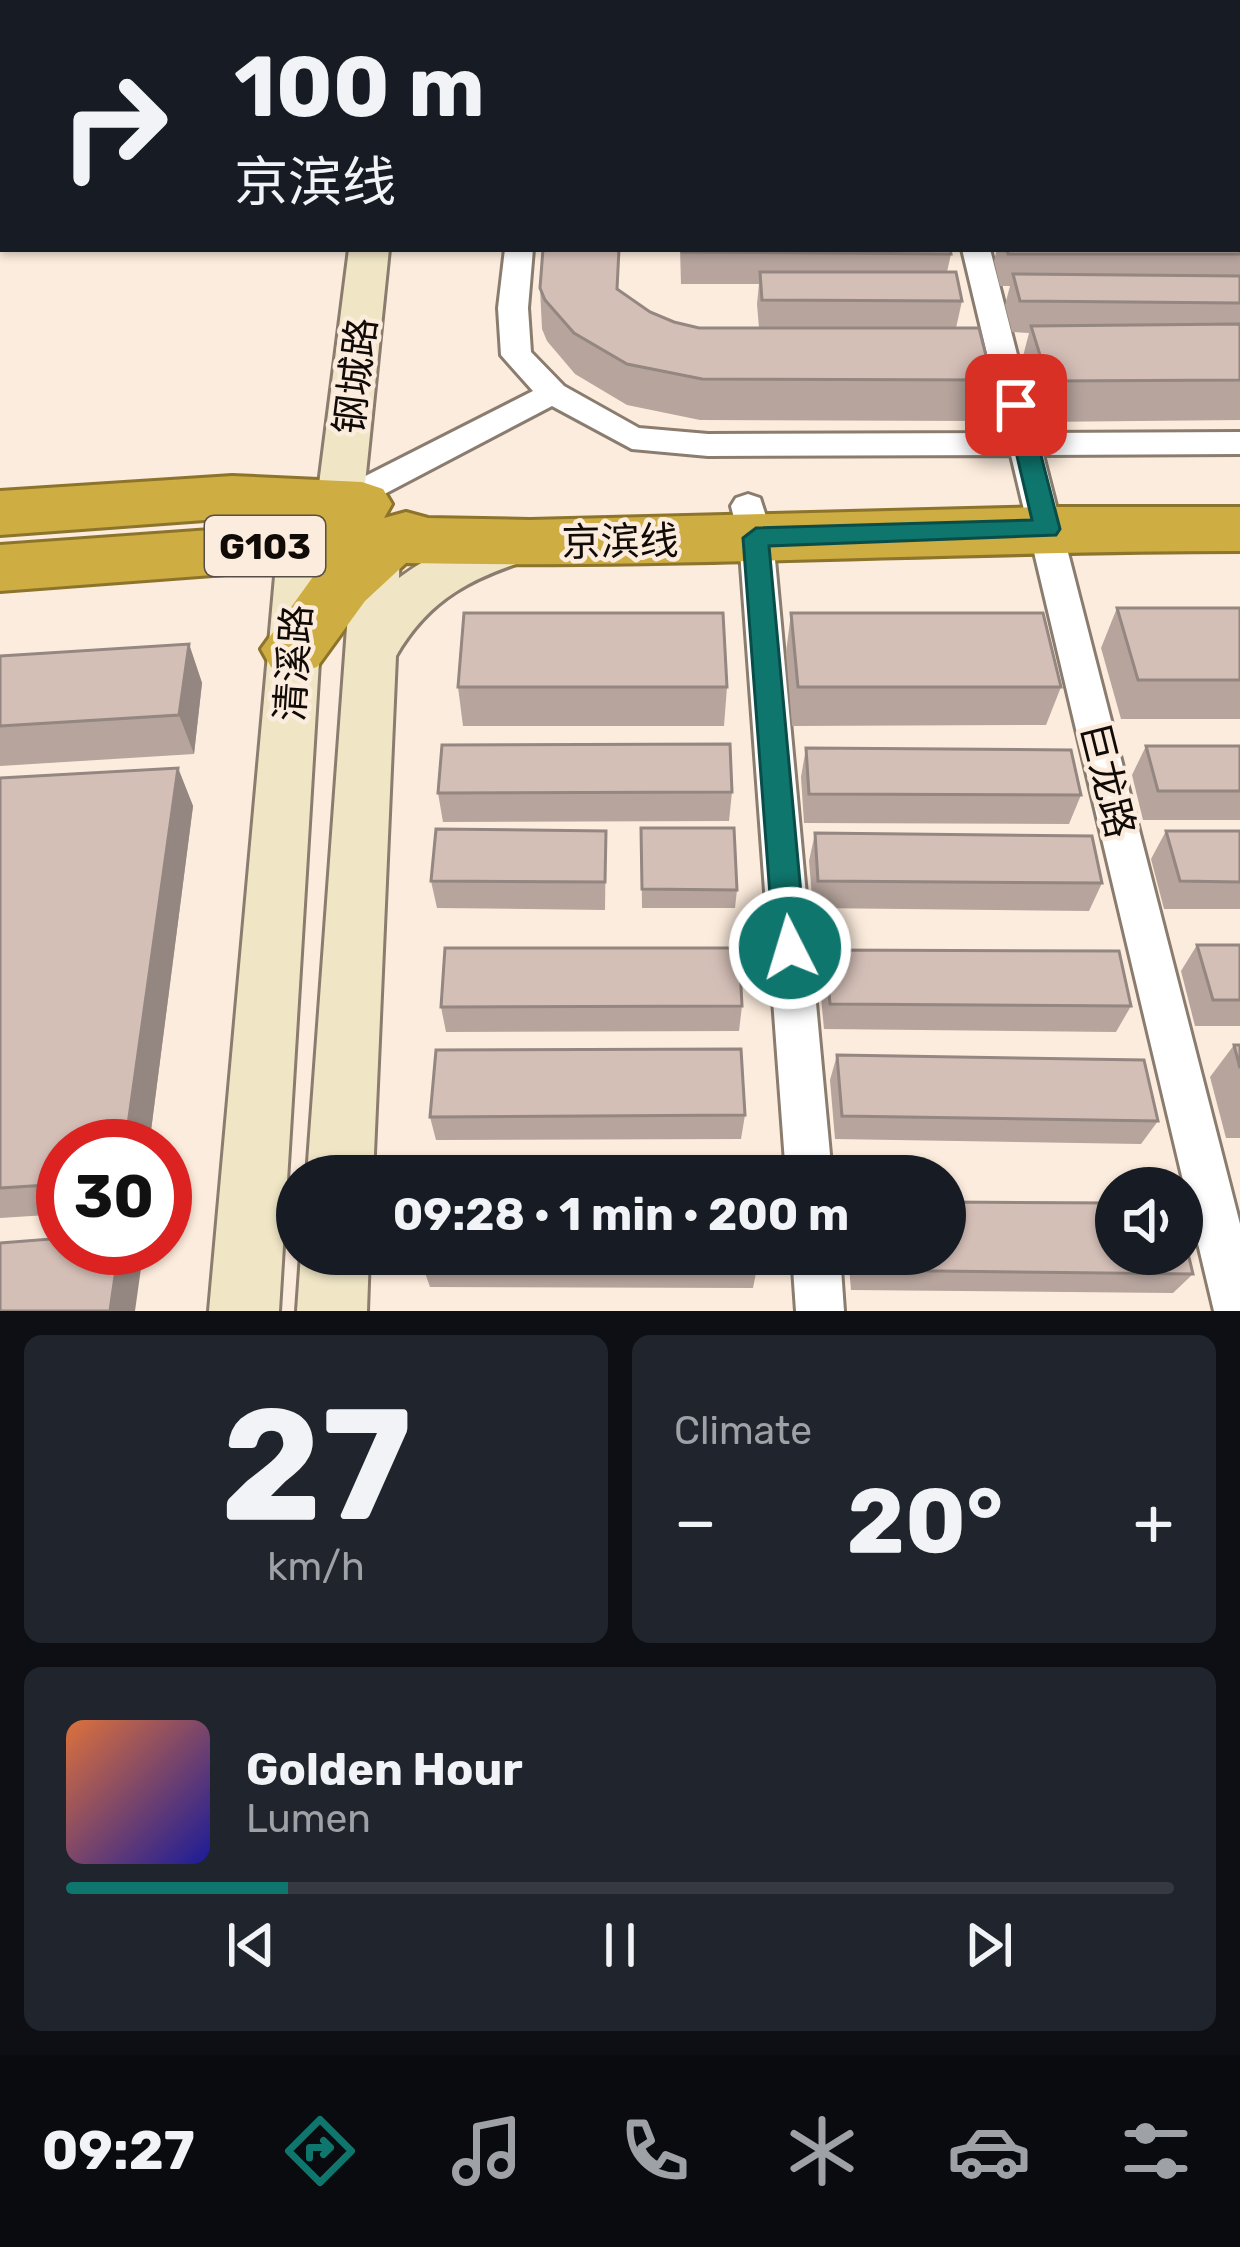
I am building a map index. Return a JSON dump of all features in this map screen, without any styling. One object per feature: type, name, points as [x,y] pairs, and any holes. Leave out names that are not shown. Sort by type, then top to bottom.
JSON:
[{"type":"highway","name":"京滨线","points":[[0,513],[232,497],[357,536],[530,543],[752,522]]},
{"type":"highway","name":"京滨线","points":[[0,568],[357,536],[472,511],[752,522],[1044,515],[1240,501]]},
{"type":"highway","name":"京滨线","points":[[1044,515],[1240,530]]},
{"type":"highway","points":[[293,650],[341,581],[357,536]]},
{"type":"street","name":"钢城路","points":[[357,536],[369,252]]},
{"type":"street","points":[[519,252],[513,308],[516,355],[553,393],[632,437],[708,445],[1240,443]]},
{"type":"street","name":"巨龙路","points":[[977,252],[1238,1311]]},
{"type":"street","points":[[357,536],[553,393]]},
{"type":"street","points":[[752,522],[807,1155]]},
{"type":"street","name":"清溪路","points":[[341,1155],[370,656],[357,536]]},
{"type":"street","points":[[370,656],[400,604],[417,589],[465,561],[530,543]]},
{"type":"street","name":"清溪路","points":[[244,1311],[293,650]]},
{"type":"street","points":[[332,1311],[334,1275]]},
{"type":"street","points":[[817,1275],[820,1311]]},
{"type":"building","points":[[543,252],[619,252],[617,289],[674,322],[699,328],[979,328],[992,380],[702,379],[627,364],[574,333],[540,288]]},
{"type":"building","points":[[682,252],[951,252],[951,254]]},
{"type":"building","points":[[1008,252],[1240,254],[1008,254]]},
{"type":"building","points":[[760,272],[956,272],[962,301],[762,300]]},
{"type":"building","points":[[1013,274],[1240,276],[1240,303],[1020,301]]},
{"type":"building","points":[[1240,324],[1240,380],[1048,381],[1031,326]]},
{"type":"building","points":[[1117,608],[1240,608],[1240,680],[1138,680]]},
{"type":"building","points":[[464,613],[723,613],[727,687],[458,687]]},
{"type":"building","points":[[791,613],[1043,613],[1061,687],[798,687]]},
{"type":"building","points":[[189,644],[179,715],[0,726],[0,656]]},
{"type":"building","points":[[730,744],[732,792],[438,793],[442,745]]},
{"type":"building","points":[[1146,746],[1240,746],[1240,791],[1158,791]]},
{"type":"building","points":[[806,748],[1071,750],[1081,795],[809,794]]},
{"type":"building","points":[[178,768],[129,1119],[36,1119],[36,1186],[0,1188],[0,778]]},
{"type":"building","points":[[641,828],[734,828],[737,890],[642,889]]},
{"type":"building","points":[[436,829],[606,831],[605,882],[431,881]]},
{"type":"building","points":[[1166,831],[1240,831],[1240,882],[1180,881]]},
{"type":"building","points":[[815,833],[1092,836],[1102,883],[818,881]]},
{"type":"building","points":[[1197,945],[1240,945],[1240,1000],[1213,1000]]},
{"type":"building","points":[[445,948],[739,948],[742,1006],[441,1007]]},
{"type":"building","points":[[825,950],[1119,951],[1131,1006],[830,1004]]},
{"type":"building","points":[[741,1049],[745,1115],[430,1117],[436,1050]]},
{"type":"building","points":[[837,1055],[1144,1060],[1158,1121],[842,1116]]},
{"type":"building","points":[[966,1202],[1095,1203],[1095,1273],[966,1271]]},
{"type":"building","points":[[36,1240],[36,1275],[115,1275],[110,1311],[0,1311],[0,1243]]},
{"type":"route","points":[[790,948],[756,538],[1047,529],[1016,405]]}]
